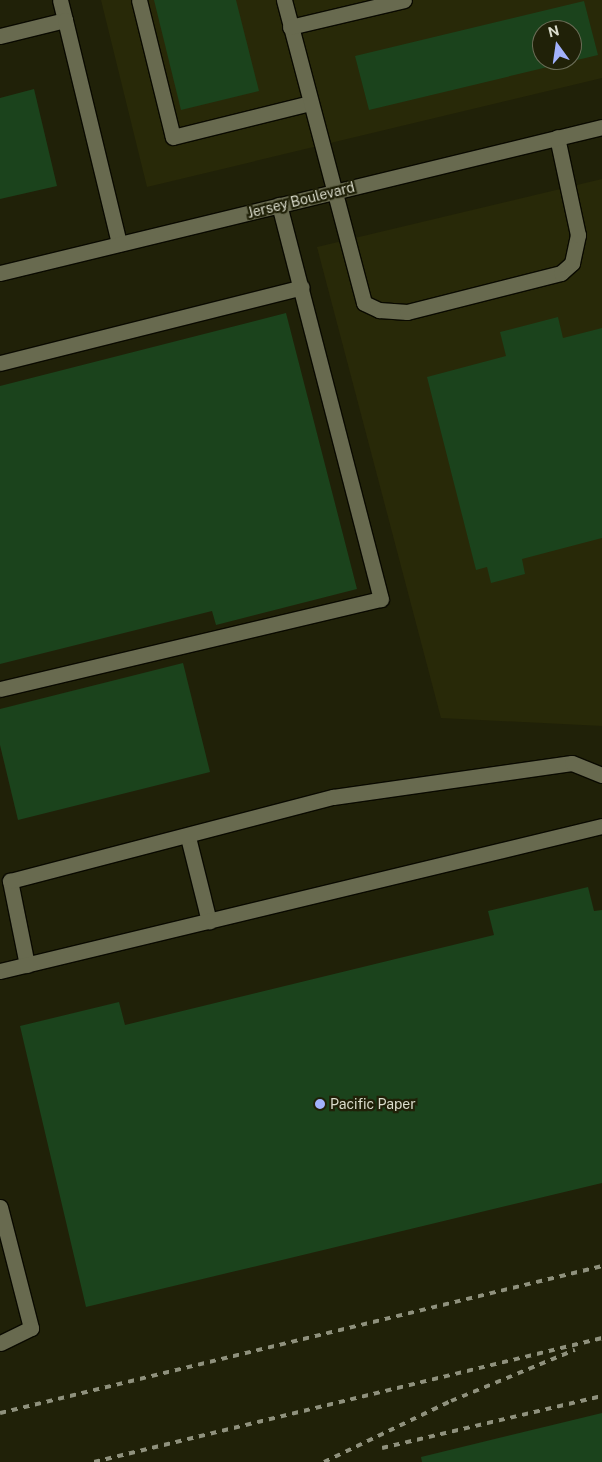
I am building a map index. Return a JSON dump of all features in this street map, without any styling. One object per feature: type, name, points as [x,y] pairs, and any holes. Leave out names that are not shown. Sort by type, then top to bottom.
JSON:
[{"type":"street","points":[[60,0],[119,244]]},
{"type":"street","points":[[139,0],[174,137],[310,103]]},
{"type":"street","points":[[284,0],[364,303],[379,310],[407,312],[561,273],[572,263],[578,235],[576,209],[558,138]]},
{"type":"street","points":[[290,27],[404,0]]},
{"type":"street","points":[[0,36],[65,20]]},
{"type":"street","name":"Jersey Boulevard","points":[[0,273],[602,127]]},
{"type":"street","points":[[0,688],[381,599],[302,287],[279,205]]},
{"type":"street","points":[[0,363],[302,287]]},
{"type":"street","points":[[27,965],[10,881],[188,837],[333,797],[572,763],[602,774]]},
{"type":"street","points":[[0,971],[602,826]]},
{"type":"street","points":[[188,837],[209,921]]},
{"type":"street","points":[[0,1207],[30,1328],[0,1343]]},
{"type":"shaded area","points":[[101,0],[602,0],[602,78],[147,187]]},
{"type":"shaded area","points":[[602,179],[602,726],[441,718],[317,247]]},
{"type":"building","points":[[154,0],[236,0],[259,91],[181,110]]},
{"type":"building","points":[[584,1],[598,55],[582,59],[582,20],[532,20],[532,70],[536,70],[369,110],[355,56]]},
{"type":"building","points":[[34,89],[57,186],[0,199],[0,98]]},
{"type":"building","points":[[286,313],[357,589],[216,625],[212,611],[0,664],[0,386]]},
{"type":"building","points":[[558,317],[563,338],[602,328],[602,538],[522,559],[525,574],[491,583],[487,567],[476,570],[427,377],[506,356],[500,332]]},
{"type":"building","points":[[183,663],[210,772],[18,820],[0,745],[0,709]]},
{"type":"building","name":"Pacific Paper","points":[[588,887],[594,911],[602,910],[602,1183],[86,1307],[20,1026],[119,1002],[125,1025],[494,935],[488,911]]},
{"type":"building","points":[[602,1413],[602,1462],[422,1462],[421,1457]]},
{"type":"railway","points":[[0,1413],[602,1266]]},
{"type":"railway","points":[[94,1462],[602,1338]]},
{"type":"railway","points":[[324,1462],[451,1401],[575,1350]]},
{"type":"railway","points":[[382,1448],[602,1396]]},
{"type":"place","name":"Pacific Paper","points":[[320,1104]]}]
